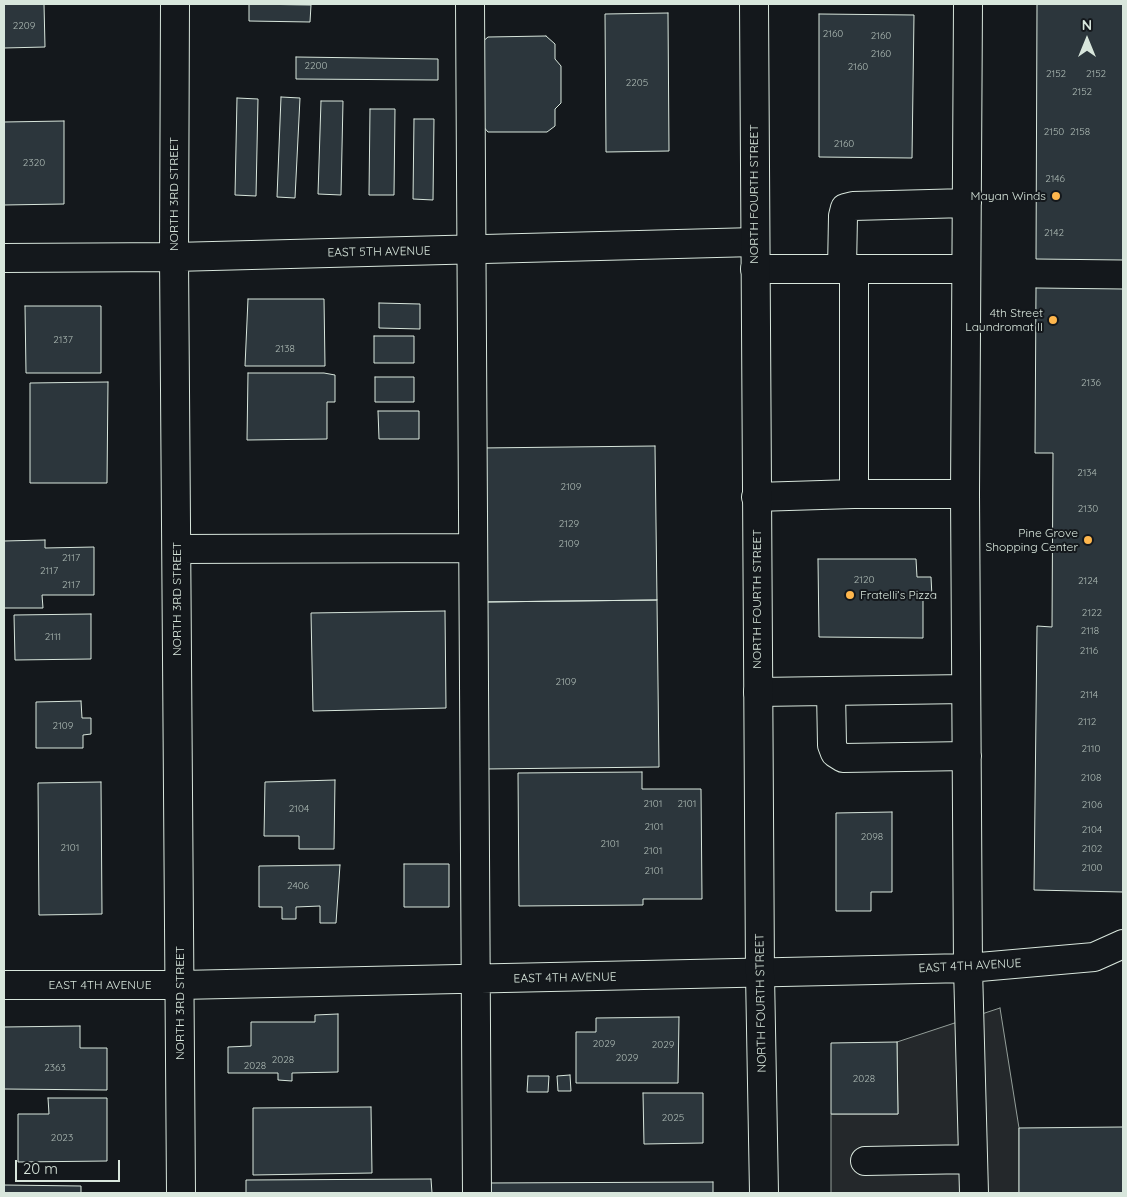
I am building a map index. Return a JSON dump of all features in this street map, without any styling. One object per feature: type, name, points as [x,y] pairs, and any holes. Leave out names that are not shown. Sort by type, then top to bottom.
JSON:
[{"type":"street","name":"NORTH 3RD STREET","points":[[175,4],[174,256],[181,1193]]},
{"type":"street","points":[[470,4],[477,1193]]},
{"type":"street","name":"NORTH FOURTH STREET","points":[[754,4],[754,256],[760,974],[764,1193]]},
{"type":"street","points":[[968,4],[965,494],[968,968],[974,1193]]},
{"type":"street","points":[[854,494],[848,269],[842,216],[845,208],[853,206],[967,203]]},
{"type":"street","name":"EAST 5TH AVENUE","points":[[4,258],[471,250],[754,256],[848,269],[966,269]]},
{"type":"street","points":[[756,497],[854,494],[965,494]]},
{"type":"street","points":[[176,550],[473,548]]},
{"type":"street","points":[[758,692],[966,689]]},
{"type":"street","points":[[831,691],[832,745],[835,753],[843,758],[967,756]]},
{"type":"street","name":"EAST 4TH AVENUE","points":[[4,985],[180,985],[475,980],[968,968],[1094,957],[1123,944]]},
{"type":"street","points":[[865,1161],[973,1159]]},
{"type":"shaded area","points":[[1000,1008],[1019,1128],[1019,1193],[831,1193],[831,1114],[898,1114],[897,1042]]},
{"type":"building","points":[[4,4],[44,4],[45,47],[4,48]]},
{"type":"building","points":[[249,4],[311,5],[310,22],[249,21]]},
{"type":"building","points":[[1037,4],[1123,4],[1123,260],[1036,259]]},
{"type":"building","points":[[668,13],[669,151],[606,152],[605,14]]},
{"type":"building","points":[[819,14],[914,15],[912,158],[819,157]]},
{"type":"building","points":[[546,36],[555,44],[555,59],[561,66],[561,103],[555,109],[555,126],[547,132],[488,132],[482,125],[481,43],[488,37]]},
{"type":"building","points":[[296,57],[438,59],[438,80],[296,79]]},
{"type":"building","points":[[281,97],[300,98],[295,198],[277,197]]},
{"type":"building","points":[[237,98],[258,99],[256,196],[235,195]]},
{"type":"building","points":[[321,101],[343,101],[341,195],[318,194]]},
{"type":"building","points":[[370,109],[395,109],[394,195],[369,195]]},
{"type":"building","points":[[414,119],[434,119],[433,200],[413,199]]},
{"type":"building","points":[[64,121],[64,204],[4,205],[4,122]]},
{"type":"building","name":"Pine Grove Shopping Center","points":[[1036,288],[1123,289],[1123,892],[1034,890],[1037,626],[1052,627],[1053,453],[1035,453]]},
{"type":"building","points":[[248,299],[324,299],[325,366],[245,366]]},
{"type":"building","points":[[379,303],[420,304],[420,329],[379,328]]},
{"type":"building","points":[[25,306],[101,306],[101,373],[26,373]]},
{"type":"building","points":[[374,336],[414,336],[414,363],[374,363]]},
{"type":"building","points":[[248,373],[324,373],[335,375],[335,402],[327,402],[327,439],[247,440]]},
{"type":"building","points":[[375,377],[414,377],[414,402],[375,402]]},
{"type":"building","points":[[108,382],[107,483],[30,483],[30,383]]},
{"type":"building","points":[[378,411],[419,411],[419,439],[379,439]]},
{"type":"building","points":[[655,446],[657,600],[483,602],[481,448]]},
{"type":"building","points":[[45,540],[45,548],[94,547],[94,595],[42,595],[43,608],[4,608],[4,541]]},
{"type":"building","points":[[818,559],[916,559],[917,577],[931,577],[932,597],[923,596],[923,638],[819,637]]},
{"type":"building","points":[[657,600],[659,767],[485,769],[483,602]]},
{"type":"building","points":[[445,611],[446,708],[313,711],[311,613]]},
{"type":"building","points":[[91,614],[91,659],[15,660],[14,615]]},
{"type":"building","points":[[81,701],[82,718],[91,718],[91,734],[83,735],[83,748],[36,748],[36,702]]},
{"type":"building","points":[[642,772],[642,789],[701,789],[702,899],[643,899],[643,905],[519,906],[518,773]]},
{"type":"building","points":[[335,780],[334,849],[299,849],[299,836],[264,836],[265,782]]},
{"type":"building","points":[[101,782],[102,914],[39,915],[38,783]]},
{"type":"building","points":[[892,812],[892,892],[871,892],[871,911],[836,911],[836,813]]},
{"type":"building","points":[[404,864],[449,864],[449,907],[404,907]]},
{"type":"building","points":[[340,865],[336,923],[320,923],[320,906],[296,907],[296,919],[282,919],[282,907],[259,907],[259,866]]},
{"type":"building","points":[[338,1014],[338,1072],[292,1073],[292,1081],[278,1080],[278,1073],[228,1073],[228,1047],[251,1046],[251,1022],[315,1022],[315,1015]]},
{"type":"building","points":[[679,1017],[678,1083],[576,1083],[576,1032],[596,1032],[596,1018]]},
{"type":"building","points":[[80,1026],[80,1048],[107,1048],[107,1090],[4,1089],[4,1027]]},
{"type":"building","points":[[897,1042],[898,1114],[831,1114],[831,1043]]},
{"type":"building","points":[[570,1075],[571,1091],[558,1091],[557,1076]]},
{"type":"building","points":[[528,1076],[549,1076],[548,1092],[527,1092]]},
{"type":"building","points":[[643,1093],[703,1093],[703,1143],[644,1144]]},
{"type":"building","points":[[48,1098],[107,1098],[107,1161],[18,1162],[18,1114],[49,1114]]},
{"type":"building","points":[[371,1107],[372,1173],[253,1175],[253,1108]]},
{"type":"building","points":[[1123,1127],[1123,1193],[1019,1193],[1019,1128]]},
{"type":"building","points":[[431,1179],[432,1193],[246,1193],[246,1180]]},
{"type":"building","points":[[713,1182],[713,1193],[485,1193],[485,1183]]},
{"type":"building","points":[[4,1185],[81,1186],[81,1193],[4,1193]]},
{"type":"place","name":"Mayan Winds","points":[[1056,196]]},
{"type":"place","name":"4th Street Laundromat II","points":[[1053,320]]},
{"type":"place","name":"Pine Grove Shopping Center","points":[[1088,540]]},
{"type":"place","name":"Fratelli’s Pizza","points":[[850,595]]}]
